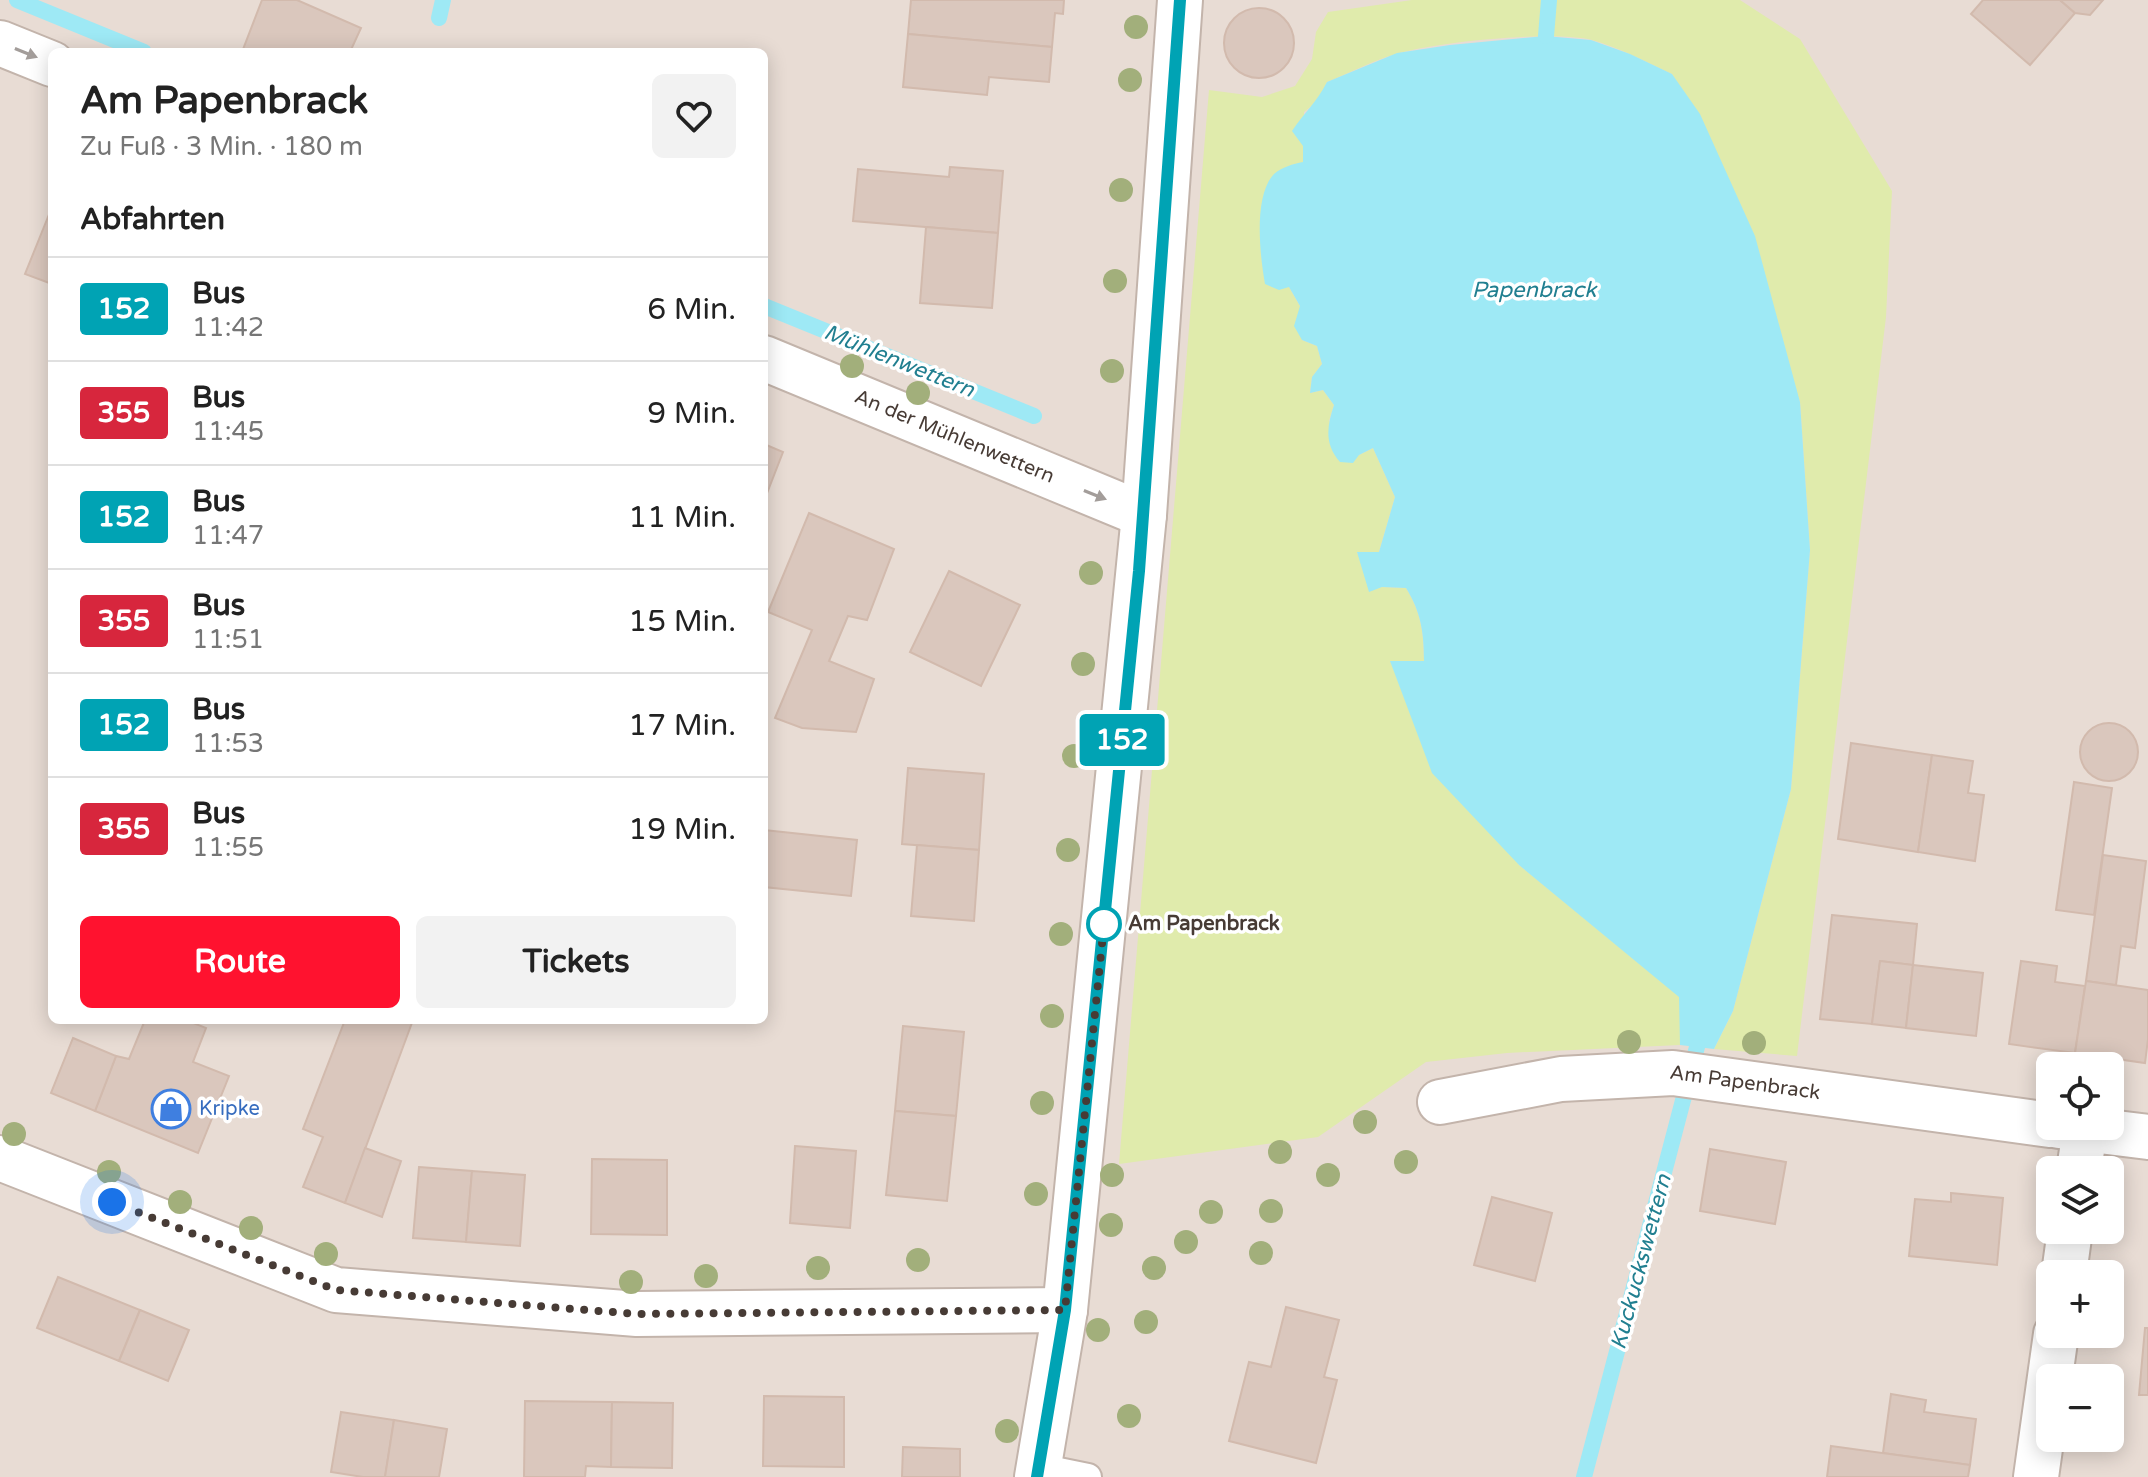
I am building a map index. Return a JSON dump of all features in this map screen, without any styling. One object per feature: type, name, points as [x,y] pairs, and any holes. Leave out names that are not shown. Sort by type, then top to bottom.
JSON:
[{"type":"street","points":[[1038,1472],[1065,1310],[1144,515],[1180,0]]},
{"type":"street","points":[[0,43],[48,62]]},
{"type":"street","name":"An der Mühlenwettern","points":[[768,360],[1144,515]]},
{"type":"street","name":"Am Papenbrack","points":[[1440,1102],[1561,1079],[1688,1075],[2036,1133]]},
{"type":"street","name":"Am Papenbrack","points":[[2124,1137],[2148,1137]]},
{"type":"street","points":[[0,1158],[336,1290],[637,1314],[1065,1310]]},
{"type":"street","points":[[2036,1477],[2054,1348]]},
{"type":"lane","points":[[1038,1472],[1088,1477]]},
{"type":"shaded area","points":[[0,0],[2148,0],[2148,1477],[0,1477]]},
{"type":"green space","points":[[1412,0],[1740,0],[1800,39],[1892,191],[1886,317],[1797,1056],[1714,1049],[1733,1011],[1791,789],[1810,550],[1800,402],[1672,74],[1613,47],[1574,37],[1523,37],[1438,45],[1387,57],[1327,82],[1318,101],[1304,112],[1303,163],[1291,165],[1289,287],[1300,306],[1302,340],[1317,346],[1322,364],[1312,377],[1310,393],[1323,390],[1334,405],[1329,421],[1359,455],[1373,448],[1395,497],[1379,552],[1357,553],[1382,587],[1406,588],[1418,614],[1424,661],[1391,661],[1519,865],[1680,997],[1680,1045],[1507,1053],[1426,1062],[1318,1137],[1119,1164],[1209,90],[1262,97],[1295,86],[1312,59],[1316,32],[1328,12]]},
{"type":"water","name":"Papenbrack","points":[[1545,36],[1591,40],[1672,74],[1700,114],[1755,236],[1800,402],[1810,550],[1791,789],[1733,1011],[1714,1049],[1680,1045],[1679,997],[1519,865],[1432,773],[1390,661],[1424,661],[1418,614],[1406,588],[1382,587],[1369,592],[1357,552],[1379,552],[1395,497],[1373,448],[1359,455],[1353,463],[1340,462],[1335,455],[1328,435],[1334,405],[1323,390],[1310,393],[1312,377],[1322,364],[1317,346],[1302,340],[1294,326],[1300,306],[1289,287],[1279,290],[1265,284],[1260,227],[1263,197],[1274,174],[1303,162],[1303,146],[1292,131],[1327,82],[1397,53]]},
{"type":"building","points":[[262,0],[297,0],[361,28],[352,48],[244,48]]},
{"type":"building","points":[[911,0],[1064,0],[1063,14],[1055,13],[1052,47],[908,34]]},
{"type":"building","points":[[1983,0],[2060,0],[2075,13],[2030,65],[1971,14]]},
{"type":"building","points":[[2060,0],[2103,0],[2090,15],[2075,13]]},
{"type":"building","points":[[1252,8],[1266,8],[1288,23],[1294,43],[1292,56],[1284,68],[1266,78],[1252,78],[1230,63],[1224,50],[1224,36],[1239,14]]},
{"type":"building","points":[[908,34],[1052,47],[1049,82],[989,77],[987,95],[903,87]]},
{"type":"building","points":[[950,167],[1003,171],[998,233],[853,221],[858,169],[949,177]]},
{"type":"building","points":[[48,217],[48,283],[25,274]]},
{"type":"building","points":[[926,227],[998,233],[992,308],[920,303]]},
{"type":"building","points":[[768,446],[783,452],[768,491]]},
{"type":"building","points":[[809,513],[894,549],[867,620],[848,616],[829,661],[874,679],[856,732],[802,728],[775,718],[812,630],[768,612]]},
{"type":"building","points":[[949,571],[1020,605],[981,686],[910,652]]},
{"type":"building","points":[[2109,723],[2130,731],[2138,752],[2130,773],[2109,781],[2088,773],[2080,752],[2088,731]]},
{"type":"building","points":[[1851,743],[1932,755],[1918,852],[1838,839]]},
{"type":"building","points":[[1932,755],[1973,761],[1968,793],[1984,795],[1975,861],[1918,852]]},
{"type":"building","points":[[908,768],[984,774],[979,850],[902,844]]},
{"type":"building","points":[[2074,782],[2112,788],[2094,915],[2056,910]]},
{"type":"building","points":[[768,830],[857,840],[851,896],[768,887]]},
{"type":"building","points":[[917,845],[979,850],[974,921],[911,916]]},
{"type":"building","points":[[2103,855],[2146,861],[2135,948],[2121,946],[2116,985],[2086,981]]},
{"type":"building","points":[[1832,915],[1917,924],[1913,965],[1880,961],[1872,1024],[1820,1019]]},
{"type":"building","points":[[1880,961],[1913,965],[1906,1028],[1872,1024]]},
{"type":"building","points":[[2021,961],[2057,966],[2055,982],[2085,986],[2075,1052],[2009,1044]]},
{"type":"building","points":[[1913,965],[1983,973],[1976,1036],[1906,1028]]},
{"type":"building","points":[[2086,981],[2148,990],[2145,1063],[2124,1060],[2124,1052],[2075,1052]]},
{"type":"building","points":[[143,1024],[196,1024],[206,1028],[193,1062],[229,1076],[198,1153],[95,1111],[116,1056],[129,1059]]},
{"type":"building","points":[[343,1024],[412,1024],[345,1203],[303,1187],[323,1137],[303,1129]]},
{"type":"building","points":[[903,1026],[964,1032],[956,1116],[895,1111]]},
{"type":"building","points":[[73,1038],[116,1056],[95,1111],[51,1093]]},
{"type":"building","points":[[895,1111],[956,1116],[947,1201],[886,1195]]},
{"type":"building","points":[[795,1146],[856,1151],[850,1228],[790,1223]]},
{"type":"building","points":[[365,1148],[401,1161],[382,1217],[345,1203]]},
{"type":"building","points":[[1710,1149],[1786,1162],[1775,1224],[1700,1211]]},
{"type":"building","points":[[592,1159],[667,1160],[667,1235],[591,1234]]},
{"type":"building","points":[[419,1167],[472,1171],[466,1242],[413,1238]]},
{"type":"building","points":[[472,1171],[525,1175],[520,1246],[466,1242]]},
{"type":"building","points":[[1951,1193],[2003,1198],[1997,1265],[1909,1256],[1915,1199],[1951,1202]]},
{"type":"building","points":[[1492,1197],[1552,1213],[1535,1281],[1474,1265]]},
{"type":"building","points":[[58,1277],[140,1310],[119,1361],[37,1328]]},
{"type":"building","points":[[1286,1307],[1339,1320],[1324,1377],[1337,1380],[1316,1463],[1229,1441],[1249,1362],[1271,1367]]},
{"type":"building","points":[[140,1310],[189,1330],[168,1381],[119,1361]]},
{"type":"building","points":[[2145,1328],[2148,1328],[2148,1395],[2139,1395]]},
{"type":"building","points":[[1891,1394],[1926,1400],[1924,1412],[1976,1419],[1970,1465],[1883,1453]]},
{"type":"building","points":[[764,1396],[844,1397],[844,1467],[763,1466]]},
{"type":"building","points":[[525,1401],[612,1402],[611,1467],[586,1466],[585,1477],[524,1477]]},
{"type":"building","points":[[612,1402],[673,1403],[672,1468],[611,1467]]},
{"type":"building","points":[[341,1412],[394,1420],[385,1477],[331,1472]]},
{"type":"building","points":[[394,1420],[447,1429],[439,1477],[385,1477]]},
{"type":"building","points":[[1831,1446],[1970,1465],[1968,1477],[1827,1477]]},
{"type":"building","points":[[903,1447],[960,1449],[960,1477],[902,1477]]},
{"type":"waterway","name":"Mühlenwettern","points":[[17,0],[134,48]]},
{"type":"waterway","points":[[439,18],[443,0]]},
{"type":"waterway","name":"Kuckuckswettern","points":[[1546,36],[1549,0]]},
{"type":"waterway","name":"Mühlenwettern","points":[[768,308],[1034,416]]},
{"type":"waterway","name":"Kuckuckswettern","points":[[1584,1477],[1697,1047]]},
{"type":"bus line","name":"152","points":[[1037,1477],[1065,1310],[1139,571],[1180,0]]},
{"type":"place","name":"Am Papenbrack","points":[[1104,924]]},
{"type":"place","name":"Kripke","points":[[171,1109]]},
{"type":"route","points":[[112,1202],[336,1290],[637,1314],[1065,1310],[1104,924]]}]
